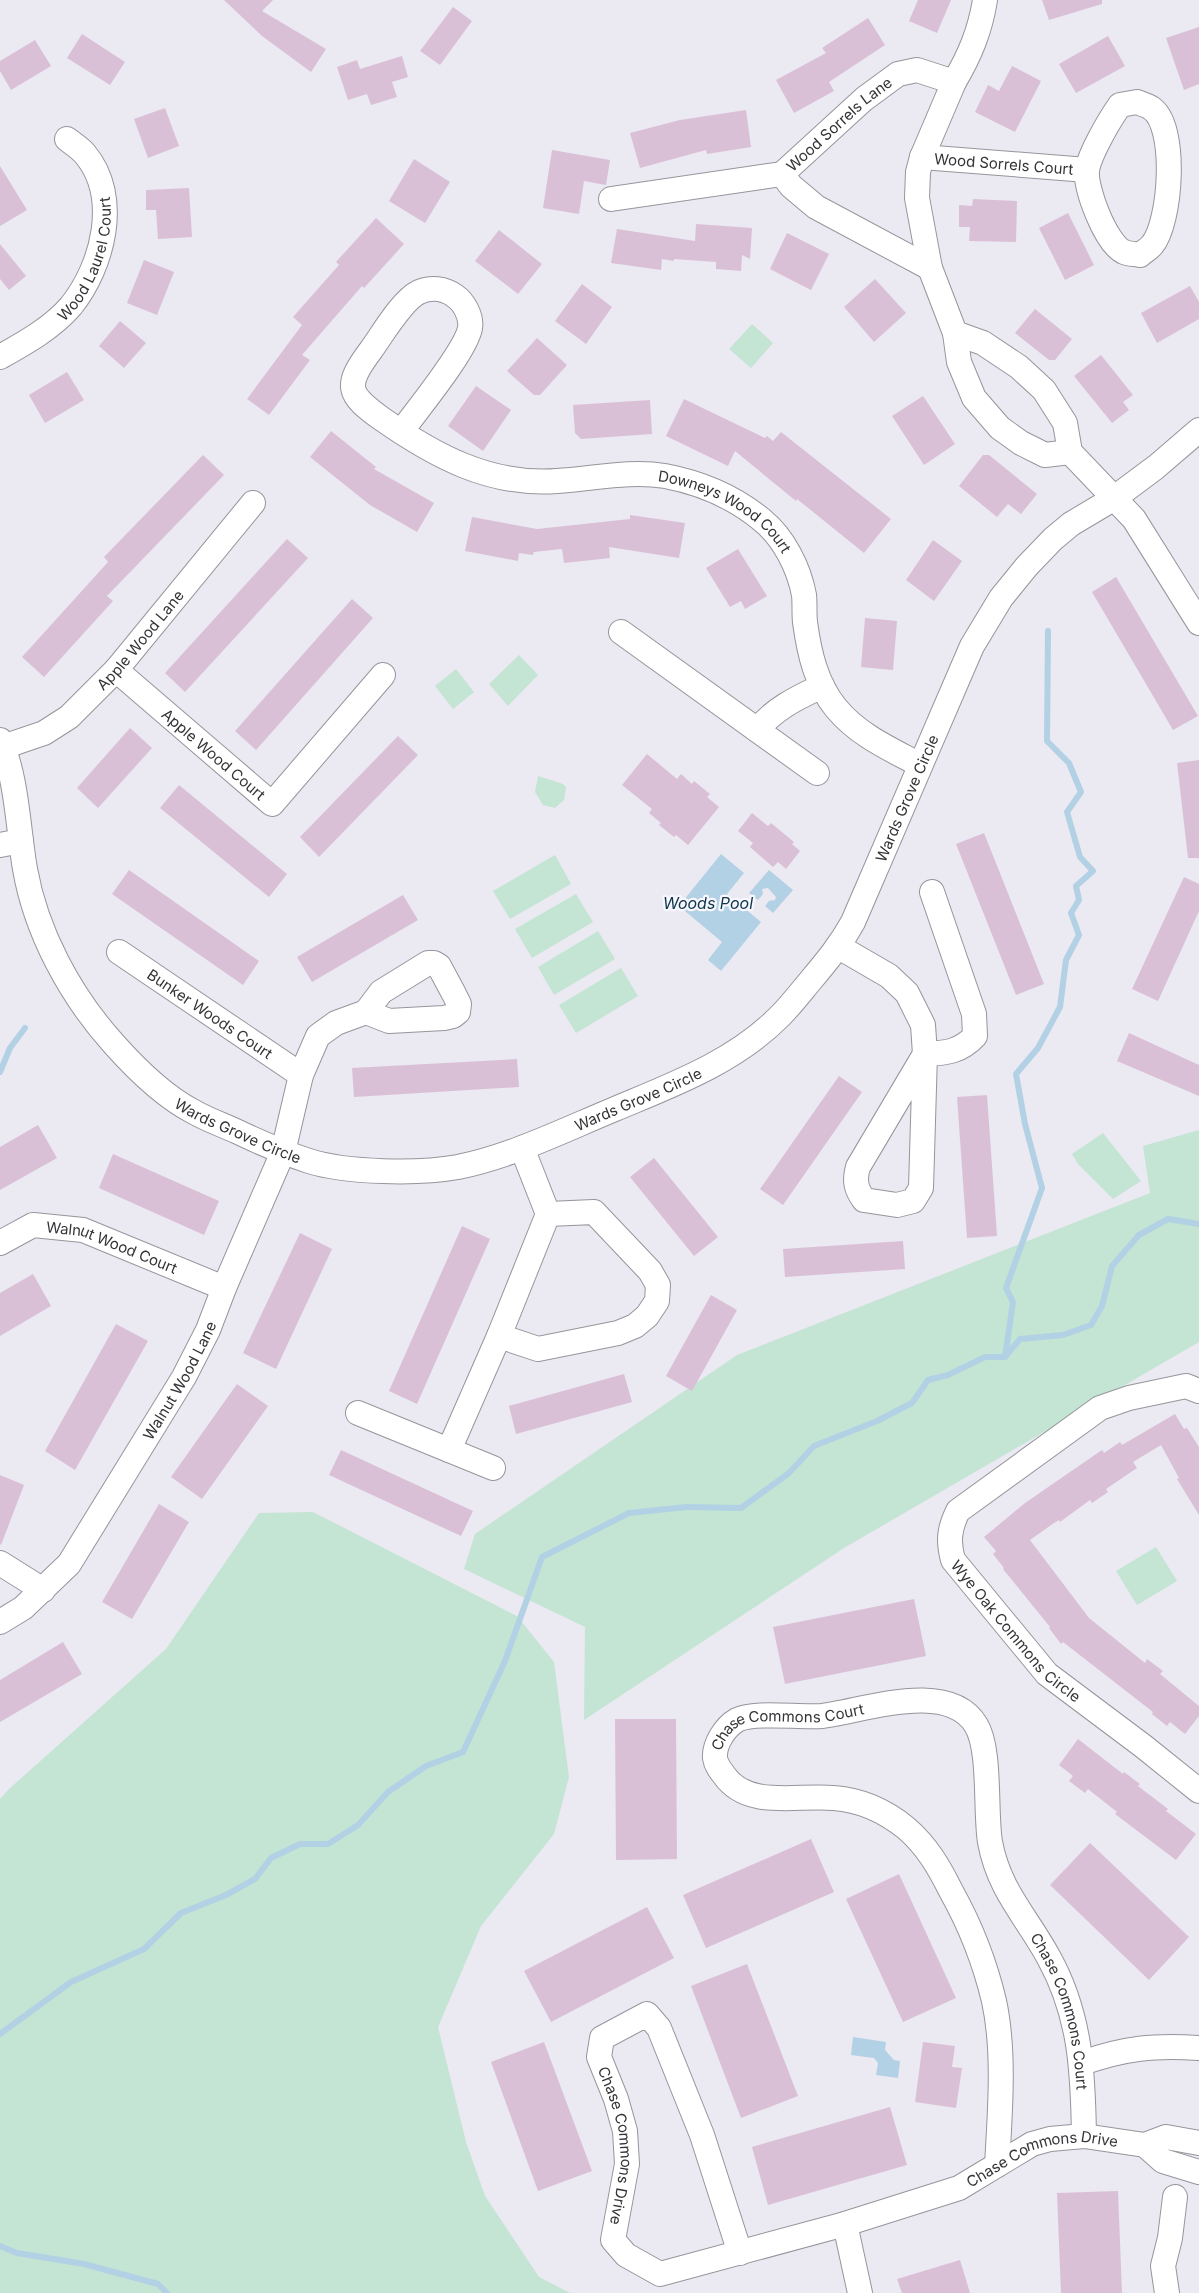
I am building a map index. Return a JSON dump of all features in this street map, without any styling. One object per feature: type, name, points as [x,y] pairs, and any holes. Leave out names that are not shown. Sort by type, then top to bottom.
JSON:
[{"type":"street","points":[[985,0],[982,19],[970,55],[954,82],[922,156],[918,172],[917,198],[930,268],[954,333],[959,362],[974,398],[1000,428],[1021,443],[1045,455],[1070,452]]},
{"type":"street","name":"Wood Sorrels Lane","points":[[611,199],[782,174],[864,99],[898,74],[917,70],[954,82]]},
{"type":"street","name":"Wood Sorrels Court","points":[[1136,102],[1152,108],[1165,128],[1169,168],[1164,215],[1152,245],[1140,255],[1124,252],[1108,234],[1093,204],[1087,170],[1106,125],[1120,105],[1136,102]]},
{"type":"street","name":"Wood Laurel Court","points":[[0,357],[38,335],[70,307],[90,275],[102,240],[103,192],[96,173],[84,153],[67,139]]},
{"type":"street","name":"Wood Sorrels Court","points":[[922,156],[1087,170]]},
{"type":"street","name":"Wood Sorrels Lane","points":[[782,174],[791,186],[816,207],[930,268]]},
{"type":"street","name":"Downeys Wood Court","points":[[401,432],[464,345],[470,327],[466,308],[462,303],[454,295],[438,288],[424,291],[409,299],[362,362],[354,377],[352,388],[355,396],[364,406],[401,432],[426,449],[478,472],[506,478],[556,482],[612,475],[650,475],[705,486],[738,501],[765,522],[790,556],[801,585],[808,645],[822,686],[834,706],[863,734],[920,765]]},
{"type":"street","points":[[954,333],[984,343],[1020,367],[1044,390],[1065,423],[1070,452],[1134,520],[1199,623]]},
{"type":"street","name":"Wards Grove Circle","points":[[2,744],[16,802],[10,843],[46,936],[74,991],[111,1041],[138,1069],[193,1112],[283,1152],[312,1162],[344,1168],[392,1172],[457,1167],[522,1148],[670,1086],[738,1050],[779,1017],[839,947],[866,894],[972,646],[1001,598],[1027,566],[1053,539],[1071,524],[1113,499],[1156,467],[1199,430]]},
{"type":"street","name":"Apple Wood Lane","points":[[2,744],[44,733],[69,717],[116,670],[253,503]]},
{"type":"street","points":[[621,632],[817,773]]},
{"type":"street","name":"Apple Wood Court","points":[[116,670],[272,804],[383,675]]},
{"type":"street","points":[[757,730],[767,717],[779,707],[822,686]]},
{"type":"street","points":[[925,1054],[948,1053],[960,1050],[975,1036],[976,1026],[974,1014],[932,892]]},
{"type":"street","points":[[839,947],[889,976],[907,994],[923,1025],[925,1054],[921,1188],[913,1201],[897,1205],[864,1200],[857,1190],[855,1178],[858,1167],[925,1054]]},
{"type":"street","name":"Bunker Woods Court","points":[[119,952],[302,1075]]},
{"type":"street","name":"Walnut Wood Lane","points":[[0,1622],[22,1608],[69,1564],[184,1377],[208,1330],[224,1288],[283,1152],[302,1075],[318,1036],[336,1023],[366,1012]]},
{"type":"street","points":[[449,1450],[499,1336],[548,1214],[522,1148]]},
{"type":"street","points":[[499,1336],[538,1349],[618,1333],[635,1326],[647,1316],[657,1301],[658,1284],[650,1271],[594,1212],[548,1214]]},
{"type":"street","name":"Walnut Wood Court","points":[[0,1243],[33,1225],[84,1230],[224,1288]]},
{"type":"street","name":"Wye Oak Commons Circle","points":[[1199,1392],[1186,1386],[1129,1398],[1100,1408],[958,1511],[950,1527],[948,1543],[953,1560],[1047,1674],[1143,1746],[1199,1791]]},
{"type":"street","points":[[358,1413],[492,1468]]},
{"type":"street","points":[[0,1563],[43,1590]]},
{"type":"street","name":"Chase Commons Court","points":[[997,2165],[1000,2042],[994,2003],[984,1968],[963,1913],[933,1856],[922,1842],[904,1827],[886,1814],[866,1804],[834,1798],[771,1799],[740,1791],[729,1782],[718,1767],[715,1759],[716,1745],[736,1720],[748,1717],[820,1716],[903,1701],[934,1701],[954,1706],[970,1716],[979,1729],[983,1746],[990,1842],[1000,1877],[1017,1910],[1049,1957],[1063,1988],[1075,2027],[1082,2063],[1084,2136]]},
{"type":"street","name":"Chase Commons Drive","points":[[740,2253],[702,2135],[658,2028],[647,2014],[602,2038],[598,2057],[616,2099],[624,2131],[626,2164],[613,2240],[626,2255],[660,2274],[740,2253],[845,2224],[959,2188],[1032,2144],[1050,2139],[1084,2136],[1145,2144],[1166,2137],[1199,2143]]},
{"type":"street","points":[[1082,2063],[1114,2052],[1160,2045],[1199,2048]]},
{"type":"street","points":[[1145,2144],[1163,2161],[1199,2172]]},
{"type":"street","points":[[1167,2293],[1163,2266],[1170,2238],[1175,2197]]},
{"type":"street","points":[[845,2224],[860,2293]]},
{"type":"green space","points":[[752,324],[773,343],[751,368],[729,349]]},
{"type":"green space","points":[[519,655],[538,675],[508,706],[489,684]]},
{"type":"green space","points":[[456,669],[474,692],[453,709],[435,686]]},
{"type":"green space","points":[[538,776],[563,784],[566,787],[564,800],[555,808],[543,805],[535,792]]},
{"type":"green space","points":[[555,855],[571,884],[510,919],[493,891]]},
{"type":"green space","points":[[576,894],[593,922],[532,958],[515,929]]},
{"type":"green space","points":[[598,931],[615,959],[554,995],[538,967]]},
{"type":"green space","points":[[621,968],[638,996],[576,1033],[559,1005]]},
{"type":"green space","points":[[1199,1130],[1199,1342],[844,1548],[584,1720],[585,1627],[464,1569],[475,1534],[737,1355],[1150,1193],[1143,1146]]},
{"type":"green space","points":[[1103,1133],[1141,1181],[1113,1199],[1078,1164],[1072,1154]]},
{"type":"green space","points":[[313,1512],[517,1616],[554,1662],[569,1777],[554,1834],[481,1926],[438,2027],[466,2142],[485,2196],[539,2277],[570,2293],[0,2293],[0,1799],[166,1649],[259,1513]]},
{"type":"green space","points":[[1156,1547],[1177,1581],[1137,1605],[1116,1571]]},
{"type":"water","name":"Woods Pool","points":[[721,854],[744,873],[727,894],[761,922],[721,971],[708,960],[722,942],[679,906]]},
{"type":"water","points":[[769,870],[793,890],[773,913],[765,906],[769,901],[775,900],[776,897],[768,888],[762,889],[763,894],[758,900],[749,893]]},
{"type":"water","points":[[853,2037],[886,2042],[885,2050],[894,2060],[900,2061],[898,2078],[876,2075],[878,2063],[874,2058],[851,2055]]},
{"type":"building","points":[[224,0],[273,0],[262,11],[326,49],[311,72],[262,36]]},
{"type":"building","points":[[918,0],[951,0],[937,33],[909,21]]},
{"type":"building","points":[[1042,0],[1102,0],[1102,4],[1049,20]]},
{"type":"building","points":[[453,7],[472,21],[440,65],[420,51]]},
{"type":"building","points":[[868,18],[885,45],[829,82],[834,91],[794,113],[776,80],[826,53],[822,48]]},
{"type":"building","points":[[1199,27],[1199,84],[1184,90],[1166,38]]},
{"type":"building","points":[[82,34],[125,62],[110,85],[67,58]]},
{"type":"building","points":[[1108,36],[1125,66],[1076,93],[1059,64]]},
{"type":"building","points":[[35,40],[51,66],[11,90],[0,71],[0,61]]},
{"type":"building","points":[[402,56],[408,77],[392,82],[397,97],[371,105],[367,94],[348,100],[337,67],[357,60],[360,69]]},
{"type":"building","points":[[1012,66],[1041,81],[1015,132],[975,112],[988,85],[999,91]]},
{"type":"building","points":[[165,108],[179,146],[148,158],[134,119]]},
{"type":"building","points":[[746,110],[751,147],[707,154],[706,150],[640,168],[630,133],[680,120]]},
{"type":"building","points":[[552,150],[610,160],[606,185],[584,181],[579,214],[543,208]]},
{"type":"building","points":[[414,159],[450,182],[425,223],[389,201]]},
{"type":"building","points":[[0,166],[27,210],[0,226]]},
{"type":"building","points":[[189,188],[192,237],[158,239],[156,210],[146,210],[146,190]]},
{"type":"building","points":[[973,199],[1017,201],[1016,242],[969,241],[970,227],[959,227],[959,205],[972,206]]},
{"type":"building","points":[[1068,213],[1094,265],[1065,280],[1039,228]]},
{"type":"building","points":[[376,218],[404,244],[364,288],[362,286],[302,355],[310,360],[269,415],[247,399],[302,325],[293,317],[339,265],[336,262]]},
{"type":"building","points":[[696,224],[752,228],[750,259],[742,255],[741,271],[716,269],[716,262],[674,259],[674,261],[662,259],[661,270],[611,263],[617,229],[695,241]]},
{"type":"building","points":[[499,230],[542,264],[518,294],[475,261]]},
{"type":"building","points":[[787,233],[829,254],[811,290],[770,269]]},
{"type":"building","points":[[0,244],[26,276],[9,290],[0,279]]},
{"type":"building","points":[[144,260],[174,272],[157,315],[127,303]]},
{"type":"building","points":[[875,279],[906,313],[874,342],[844,307]]},
{"type":"building","points":[[582,284],[612,307],[586,344],[555,321]]},
{"type":"building","points":[[1190,286],[1199,302],[1199,319],[1157,343],[1141,313]]},
{"type":"building","points":[[1035,309],[1072,339],[1055,360],[1049,360],[1015,333]]},
{"type":"building","points":[[120,321],[146,343],[124,368],[99,346]]},
{"type":"building","points":[[537,338],[567,365],[540,395],[534,395],[507,371]]},
{"type":"building","points":[[1101,355],[1133,395],[1123,402],[1129,410],[1112,423],[1074,376]]},
{"type":"building","points":[[67,372],[84,400],[45,423],[29,395]]},
{"type":"building","points":[[476,386],[511,410],[483,451],[448,426]]},
{"type":"building","points":[[923,396],[955,444],[924,465],[892,416]]},
{"type":"building","points":[[684,399],[765,438],[767,436],[773,441],[781,432],[891,519],[864,553],[735,451],[728,466],[666,436]]},
{"type":"building","points":[[650,400],[652,434],[581,439],[575,433],[573,405]]},
{"type":"building","points":[[331,431],[376,467],[374,469],[434,503],[417,532],[370,505],[310,457]]},
{"type":"building","points":[[203,455],[224,475],[107,596],[113,601],[44,677],[22,657],[108,562],[104,557]]},
{"type":"building","points":[[983,455],[989,455],[1037,494],[1021,514],[1008,504],[997,517],[959,486]]},
{"type":"building","points":[[630,515],[685,523],[679,558],[609,547],[610,558],[564,563],[562,549],[534,552],[533,555],[519,553],[518,561],[465,551],[472,517],[537,529],[630,519]]},
{"type":"building","points":[[287,539],[308,558],[185,692],[165,673]]},
{"type":"building","points":[[933,540],[962,561],[934,601],[906,580]]},
{"type":"building","points":[[738,549],[767,596],[745,609],[741,601],[730,607],[706,568]]},
{"type":"building","points":[[1116,577],[1198,716],[1173,730],[1092,592]]},
{"type":"building","points":[[352,599],[373,618],[256,750],[235,731]]},
{"type":"building","points":[[865,618],[897,621],[893,670],[861,667]]},
{"type":"building","points":[[130,728],[152,748],[98,808],[77,788]]},
{"type":"building","points":[[398,736],[418,755],[319,857],[300,837]]},
{"type":"building","points":[[647,754],[677,779],[681,774],[692,784],[694,781],[710,794],[707,797],[719,807],[688,845],[659,825],[661,823],[649,813],[652,809],[622,785]]},
{"type":"building","points":[[1199,760],[1199,858],[1188,858],[1177,763]]},
{"type":"building","points":[[179,785],[287,874],[269,897],[160,808]]},
{"type":"building","points":[[752,813],[768,826],[771,823],[794,842],[792,844],[800,851],[786,869],[778,862],[773,867],[750,847],[753,843],[738,831]]},
{"type":"building","points":[[984,833],[1044,984],[1016,995],[956,844]]},
{"type":"building","points":[[129,870],[259,961],[243,985],[112,894]]},
{"type":"building","points":[[1184,877],[1199,884],[1199,911],[1158,1001],[1132,989]]},
{"type":"building","points":[[403,895],[418,920],[312,982],[297,957]]},
{"type":"building","points":[[1129,1033],[1199,1065],[1199,1096],[1117,1061]]},
{"type":"building","points":[[517,1059],[519,1087],[354,1097],[352,1068]]},
{"type":"building","points":[[839,1076],[862,1092],[783,1205],[760,1189]]},
{"type":"building","points":[[987,1095],[997,1236],[967,1238],[957,1097]]},
{"type":"building","points":[[38,1125],[57,1158],[0,1190],[0,1147]]},
{"type":"building","points":[[113,1154],[219,1201],[204,1235],[99,1188]]},
{"type":"building","points":[[654,1158],[718,1237],[694,1256],[630,1177]]},
{"type":"building","points":[[462,1226],[490,1239],[417,1404],[389,1391]]},
{"type":"building","points":[[300,1233],[332,1249],[276,1369],[243,1353]]},
{"type":"building","points":[[903,1241],[905,1269],[785,1277],[783,1249]]},
{"type":"building","points":[[33,1274],[51,1306],[0,1336],[0,1293]]},
{"type":"building","points":[[711,1295],[737,1310],[692,1391],[666,1376]]},
{"type":"building","points":[[116,1324],[148,1341],[75,1470],[45,1451]]},
{"type":"building","points":[[624,1374],[632,1402],[516,1434],[509,1406]]},
{"type":"building","points":[[237,1384],[268,1406],[202,1499],[171,1477]]},
{"type":"building","points":[[1175,1414],[1184,1429],[1187,1428],[1199,1447],[1199,1515],[1177,1479],[1179,1478],[1161,1445],[1133,1462],[1137,1468],[1106,1489],[1108,1492],[1092,1503],[1090,1500],[1060,1522],[1059,1520],[1030,1540],[1089,1618],[1145,1663],[1147,1659],[1163,1671],[1160,1674],[1199,1706],[1199,1716],[1185,1734],[1170,1722],[1167,1726],[1152,1714],[1153,1712],[1063,1642],[1061,1644],[1050,1627],[1003,1569],[993,1554],[996,1551],[984,1537],[1025,1503],[1102,1450],[1104,1453],[1120,1442],[1122,1445]]},
{"type":"building","points":[[341,1450],[473,1511],[461,1536],[329,1475]]},
{"type":"building","points":[[0,1475],[24,1485],[1,1545],[0,1544]]},
{"type":"building","points":[[159,1504],[189,1522],[132,1619],[102,1602]]},
{"type":"building","points":[[914,1599],[926,1656],[785,1684],[773,1627]]},
{"type":"building","points":[[63,1642],[82,1674],[0,1722],[0,1680]]},
{"type":"building","points":[[615,1719],[676,1719],[677,1859],[616,1860]]},
{"type":"building","points":[[1078,1739],[1123,1774],[1124,1772],[1140,1784],[1138,1786],[1196,1834],[1176,1860],[1115,1814],[1117,1812],[1088,1789],[1085,1793],[1069,1781],[1073,1776],[1059,1765]]},
{"type":"building","points":[[811,1839],[834,1892],[706,1948],[683,1895]]},
{"type":"building","points":[[1090,1843],[1189,1937],[1149,1980],[1050,1885]]},
{"type":"building","points":[[899,1874],[956,1998],[903,2022],[846,1899]]},
{"type":"building","points":[[647,1907],[674,1958],[551,2022],[524,1971]]},
{"type":"building","points":[[747,1964],[798,2096],[741,2118],[691,1986]]},
{"type":"building","points":[[544,2042],[592,2171],[538,2191],[491,2062]]},
{"type":"building","points":[[923,2042],[955,2046],[952,2067],[962,2068],[956,2108],[915,2102]]},
{"type":"building","points":[[890,2107],[907,2165],[768,2205],[752,2147]]},
{"type":"building","points":[[1118,2191],[1122,2293],[1061,2293],[1057,2193]]},
{"type":"building","points":[[960,2260],[970,2293],[902,2293],[897,2279]]},
{"type":"waterway","points":[[1005,1357],[1013,1302],[1006,1288],[1042,1188],[1025,1124],[1016,1074],[1038,1048],[1060,1007],[1066,960],[1079,935],[1071,913],[1079,900],[1076,886],[1093,871],[1080,857],[1067,812],[1081,792],[1069,763],[1047,741],[1048,631]]},
{"type":"waterway","points":[[0,1072],[10,1048],[25,1028]]},
{"type":"waterway","points":[[0,2034],[71,1982],[144,1949],[181,1913],[226,1895],[255,1879],[271,1858],[300,1844],[328,1844],[358,1825],[388,1792],[426,1766],[463,1752],[505,1661],[542,1557],[629,1513],[687,1507],[741,1508],[789,1473],[814,1446],[877,1421],[912,1403],[928,1380],[948,1375],[985,1357],[1005,1357],[1020,1339],[1063,1335],[1091,1325],[1102,1306],[1112,1266],[1139,1235],[1168,1219],[1199,1224]]},
{"type":"waterway","points":[[0,2246],[17,2253],[84,2264],[158,2284],[167,2293]]}]
